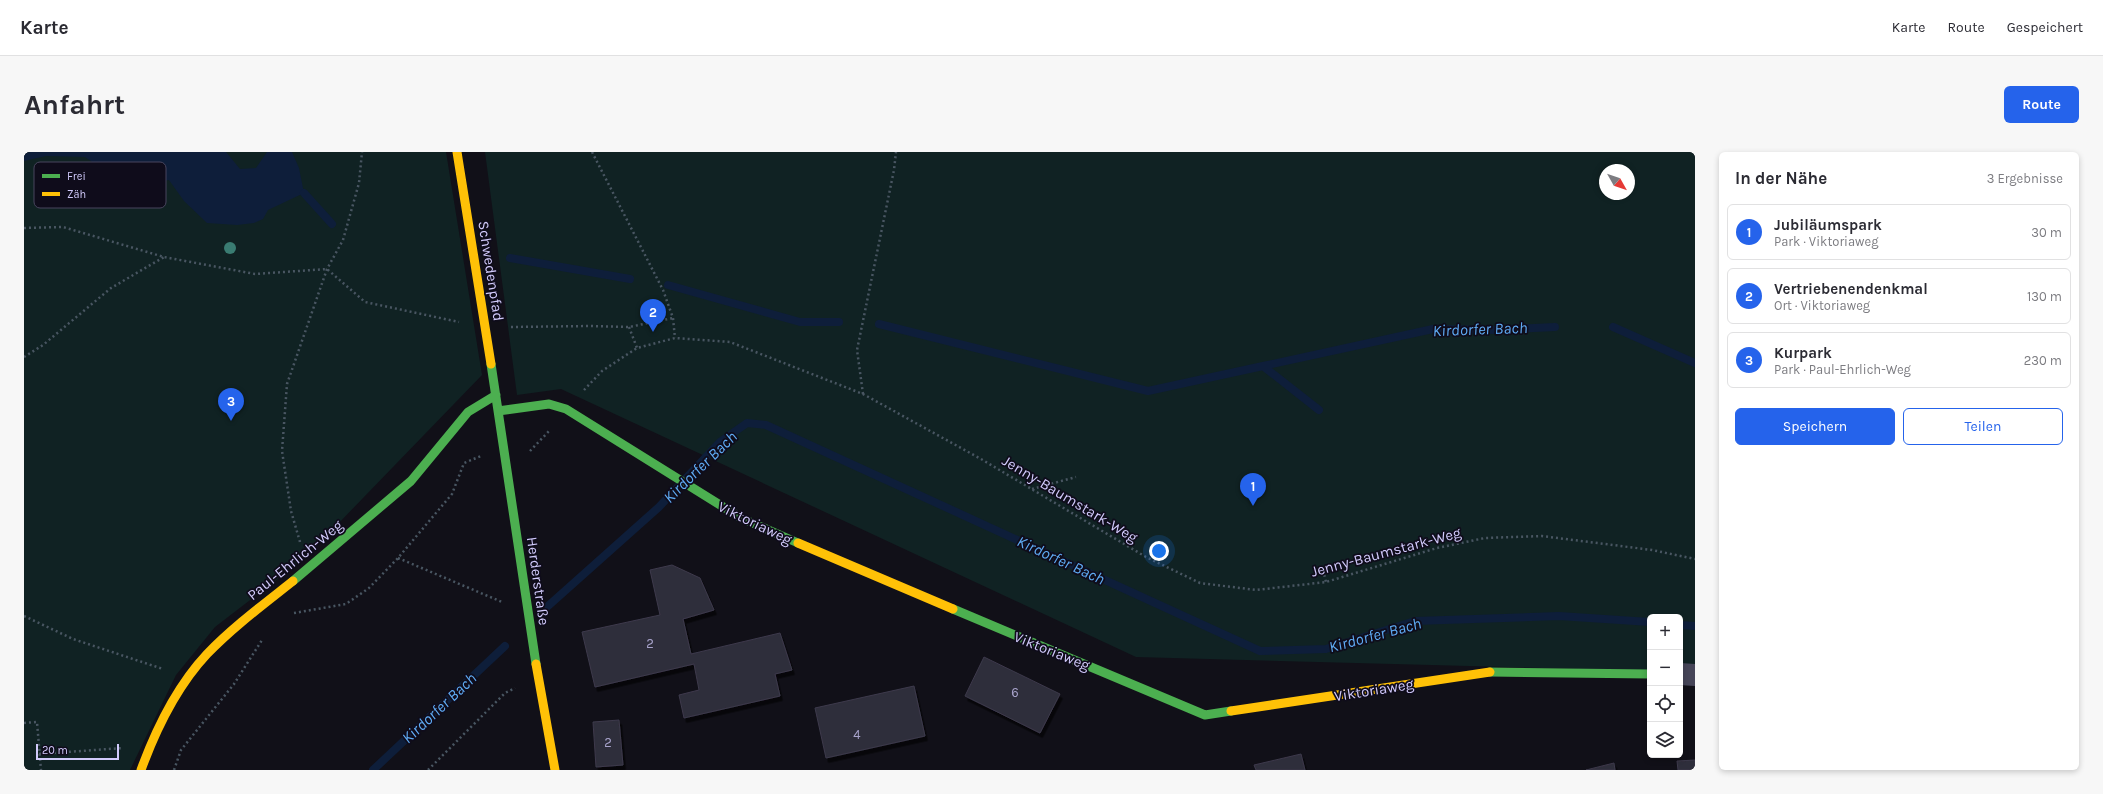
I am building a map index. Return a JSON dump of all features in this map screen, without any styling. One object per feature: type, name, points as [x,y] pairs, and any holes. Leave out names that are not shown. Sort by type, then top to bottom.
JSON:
[{"type":"street","name":"Schwedenpfad","points":[[457,152],[496,395]]},
{"type":"street","name":"Paul-Ehrlich-Weg","points":[[141,770],[150,746],[188,677],[207,654],[246,618],[312,566],[411,480],[468,412],[496,395]]},
{"type":"street","name":"Herderstraße","points":[[496,395],[538,676],[555,770]]},
{"type":"street","name":"Viktoriaweg","points":[[498,411],[549,404],[566,409],[691,488],[748,521],[956,612],[1205,714],[1499,671],[1647,674]]},
{"type":"street","points":[[1683,674],[1695,674]]},
{"type":"path","points":[[312,566],[305,558],[291,511],[282,451],[287,384],[327,269],[343,240],[359,183],[362,152]]},
{"type":"path","points":[[592,152],[663,290],[673,318],[675,338]]},
{"type":"path","points":[[863,394],[857,350],[894,170],[896,152]]},
{"type":"path","points":[[24,228],[63,227],[164,257],[255,274],[327,269],[365,302],[486,328],[591,326],[629,327],[673,318]]},
{"type":"path","points":[[24,357],[44,346],[111,288],[164,257]]},
{"type":"path","points":[[629,327],[637,348]]},
{"type":"path","name":"Jenny-Baumstark-Weg","points":[[505,459],[530,452],[545,437],[566,409],[602,371],[637,348],[675,338],[730,342],[863,394],[1032,489],[1146,557],[1200,583],[1256,590],[1326,582],[1437,548],[1485,538],[1542,536],[1652,550],[1695,558]]},
{"type":"path","points":[[291,614],[346,604],[369,588],[398,558],[452,494],[464,463],[480,456],[505,459]]},
{"type":"path","points":[[1032,489],[1076,477]]},
{"type":"path","points":[[398,558],[508,604]]},
{"type":"path","points":[[1323,570],[1326,582]]},
{"type":"path","points":[[24,616],[74,639],[188,677]]},
{"type":"path","points":[[174,770],[181,750],[234,684],[262,639]]},
{"type":"path","points":[[428,770],[505,694],[538,676]]},
{"type":"path","points":[[24,723],[37,722],[40,770]]},
{"type":"path","points":[[39,754],[150,746]]},
{"type":"shaded area","points":[[24,152],[446,152],[482,375],[305,558],[215,627],[176,675],[130,770],[24,770]]},
{"type":"shaded area","points":[[485,152],[1695,152],[1695,672],[1683,671],[1683,614],[1647,614],[1647,671],[1136,657],[561,389],[517,395]]},
{"type":"water","points":[[24,152],[226,152],[240,169],[256,168],[267,152],[292,152],[299,168],[304,193],[268,210],[263,219],[254,223],[237,225],[207,223],[184,201],[169,180],[166,180],[166,162],[92,162],[85,157],[46,156],[24,161]]},
{"type":"building","points":[[672,565],[700,578],[714,610],[683,619],[691,654],[780,633],[792,670],[775,674],[780,696],[684,718],[679,695],[699,690],[694,664],[595,687],[582,632],[660,615],[650,570]]},
{"type":"building","points":[[984,657],[1060,694],[1040,733],[965,696]]},
{"type":"building","points":[[914,686],[925,736],[826,758],[815,708]]},
{"type":"building","points":[[619,720],[623,765],[596,767],[593,722]]},
{"type":"building","points":[[1301,754],[1305,770],[1256,770],[1254,765]]},
{"type":"building","points":[[1695,760],[1695,770],[1678,770],[1677,761]]},
{"type":"building","points":[[1614,763],[1615,770],[1586,770]]},
{"type":"waterway","name":"Kirdorfer Bach","points":[[304,193],[332,224]]},
{"type":"waterway","name":"Kirdorfer Bach","points":[[510,258],[630,279]]},
{"type":"waterway","name":"Kirdorfer Bach","points":[[668,285],[800,322],[839,322]]},
{"type":"waterway","name":"Kirdorfer Bach","points":[[879,324],[1148,391],[1263,366],[1319,410]]},
{"type":"waterway","name":"Kirdorfer Bach","points":[[1263,366],[1433,329],[1497,330],[1555,327]]},
{"type":"waterway","name":"Kirdorfer Bach","points":[[1613,327],[1695,363]]},
{"type":"waterway","name":"Kirdorfer Bach","points":[[548,606],[659,507],[720,442],[747,423],[766,425],[1260,651],[1326,649],[1415,621],[1559,616],[1647,622]]},
{"type":"waterway","name":"Kirdorfer Bach","points":[[1683,625],[1695,626]]},
{"type":"waterway","name":"Kirdorfer Bach","points":[[373,770],[505,646]]},
{"type":"traffic: fast","points":[[491,364],[536,664]]},
{"type":"traffic: fast","points":[[293,581],[411,481],[468,412],[496,395]]},
{"type":"traffic: fast","points":[[498,411],[549,404],[566,409],[741,518],[798,543]]},
{"type":"traffic: fast","points":[[953,609],[1205,715],[1231,711]]},
{"type":"traffic: fast","points":[[1490,672],[1647,674]]},
{"type":"traffic: slow","points":[[457,152],[491,364]]},
{"type":"traffic: slow","points":[[798,543],[953,609]]},
{"type":"traffic: slow","points":[[141,770],[153,739],[168,709],[196,666],[227,634],[293,581]]},
{"type":"traffic: slow","points":[[536,664],[555,770]]},
{"type":"traffic: slow","points":[[1231,711],[1490,672]]},
{"type":"place","name":"Vertriebenendenkmal","points":[[653,332]]},
{"type":"place","name":"Kurpark","points":[[231,421]]},
{"type":"place","name":"Jubiläumspark","points":[[1253,506]]}]
